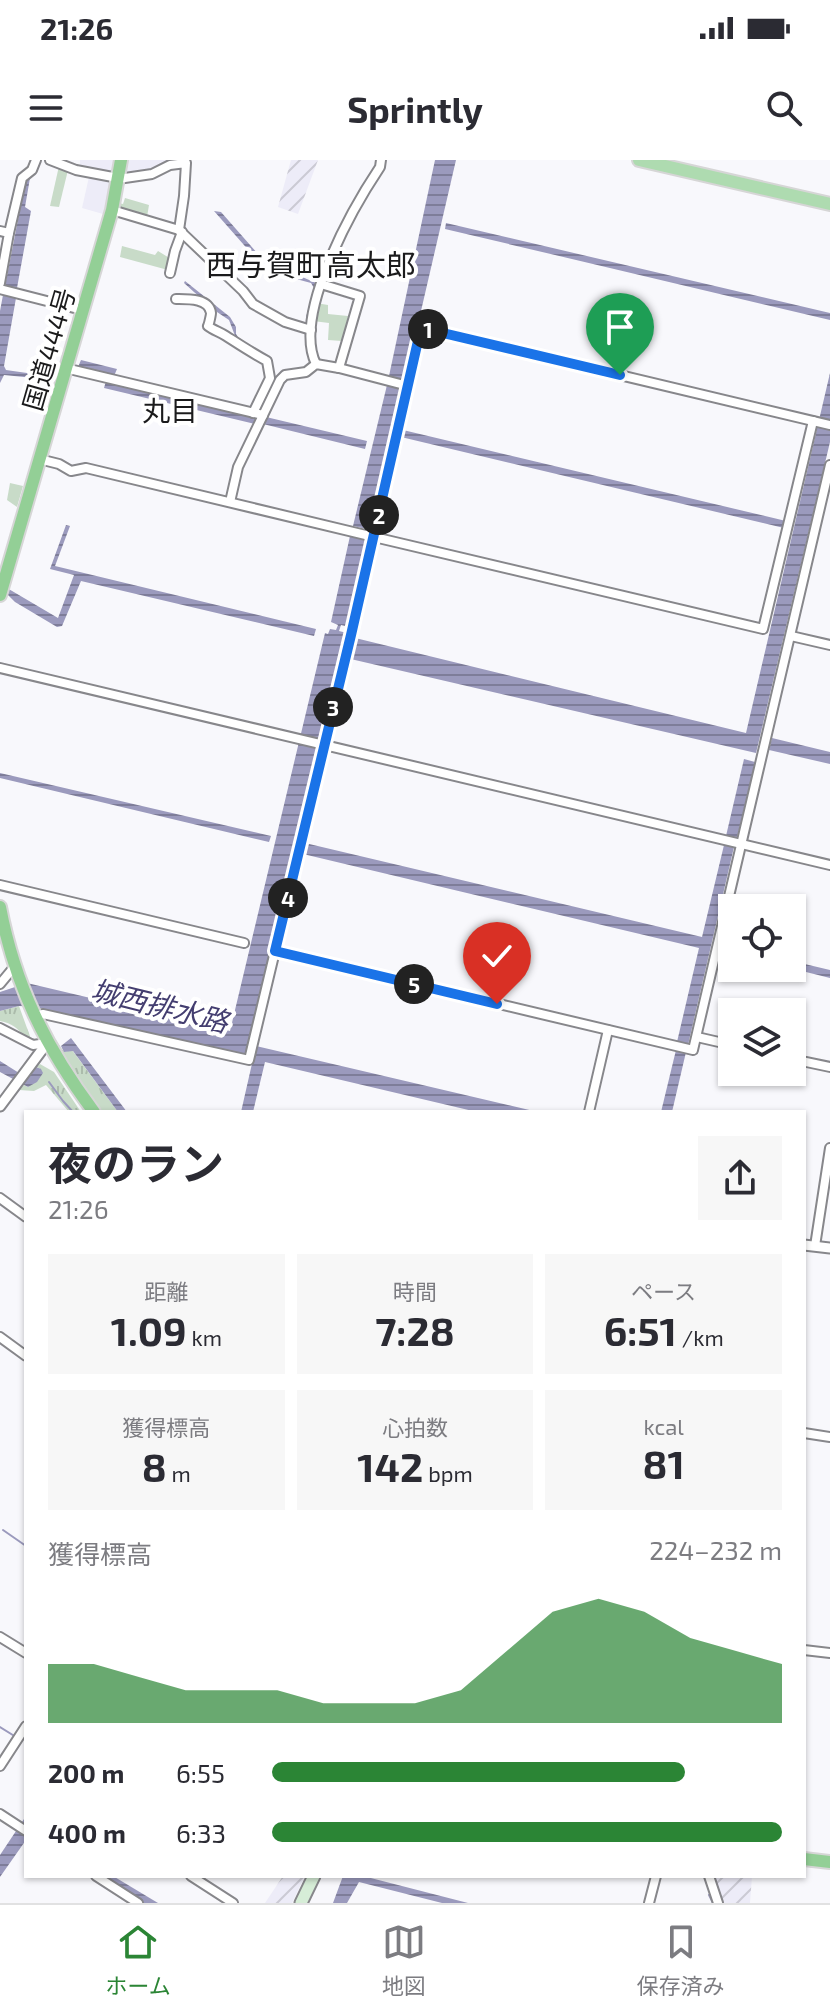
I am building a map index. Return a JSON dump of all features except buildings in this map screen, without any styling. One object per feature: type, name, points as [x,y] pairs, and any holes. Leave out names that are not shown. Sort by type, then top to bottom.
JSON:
[{"type":"highway","name":"国道444号","points":[[0,595],[112,210],[121,160]]},
{"type":"highway","points":[[0,907],[16,971],[34,1015],[59,1063],[93,1110]]},
{"type":"highway","points":[[806,1859],[830,1862]]},
{"type":"main road","points":[[639,160],[830,204]]},
{"type":"main road","points":[[301,1903],[313,1878]]},
{"type":"street","points":[[36,160],[32,170],[22,178],[4,232],[0,286],[82,310]]},
{"type":"street","points":[[50,160],[76,170],[118,178],[152,174],[170,165],[190,161],[180,231],[170,273]]},
{"type":"street","points":[[381,160],[380,167],[346,223],[314,301],[312,358],[316,364],[400,383]]},
{"type":"street","points":[[112,210],[180,231],[253,304],[285,322],[311,330]]},
{"type":"street","points":[[321,284],[360,296],[339,368]]},
{"type":"street","points":[[176,299],[201,302],[209,308],[210,329],[223,333],[267,361],[270,378],[238,467],[230,502]]},
{"type":"street","points":[[34,1015],[43,1014],[249,1060],[351,635],[365,535],[400,383],[423,329],[830,425]]},
{"type":"street","points":[[258,414],[285,375],[306,372],[316,364]]},
{"type":"street","points":[[65,368],[258,414]]},
{"type":"street","points":[[39,459],[71,471],[86,468],[763,629],[814,421]]},
{"type":"street","points":[[275,951],[693,1050],[830,465]]},
{"type":"street","points":[[791,636],[830,645]]},
{"type":"street","points":[[0,668],[830,865]]},
{"type":"street","points":[[0,885],[244,943]]},
{"type":"street","points":[[0,984],[16,971]]},
{"type":"street","points":[[0,1028],[33,1045],[47,1043]]},
{"type":"street","points":[[589,1110],[608,1030]]},
{"type":"street","points":[[697,1037],[718,1042]]},
{"type":"street","points":[[0,1106],[47,1043]]},
{"type":"street","points":[[806,1062],[830,1067]]},
{"type":"street","points":[[830,1148],[809,1245],[830,1248]]},
{"type":"street","points":[[0,1198],[24,1216]]},
{"type":"street","points":[[0,1337],[24,1355]]},
{"type":"street","points":[[806,1433],[830,1437]]},
{"type":"street","points":[[0,1637],[24,1652]]},
{"type":"street","points":[[806,1650],[830,1653]]},
{"type":"street","points":[[0,1766],[24,1729]]},
{"type":"street","points":[[0,1814],[24,1830]]},
{"type":"street","points":[[194,1878],[233,1903]]},
{"type":"street","points":[[649,1903],[655,1878]]},
{"type":"street","points":[[710,1878],[718,1903]]},
{"type":"street","points":[[106,1879],[138,1903]]},
{"type":"shaded area","points":[[80,160],[114,160],[103,214],[82,208],[91,168],[80,165]]},
{"type":"shaded area","points":[[128,160],[186,160],[126,176]]},
{"type":"shaded area","points":[[291,160],[318,160],[298,214],[278,207]]},
{"type":"shaded area","points":[[282,1878],[304,1878],[292,1903],[265,1903]]},
{"type":"shaded area","points":[[714,1878],[752,1878],[750,1903],[723,1903]]},
{"type":"green space","points":[[59,166],[68,170],[59,207],[50,206]]},
{"type":"green space","points":[[125,198],[149,205],[147,217],[118,209]]},
{"type":"green space","points":[[122,246],[155,255],[158,251],[171,259],[168,270],[120,257]]},
{"type":"green space","points":[[316,303],[328,305],[328,314],[348,316],[342,341],[328,340],[329,323],[313,321]]},
{"type":"green space","points":[[10,483],[23,486],[17,507],[7,500]]},
{"type":"green space","points":[[19,1006],[31,1039],[26,1039],[15,1027],[0,1021],[0,1011]]},
{"type":"green space","points":[[43,1021],[64,1052],[72,1050],[117,1110],[99,1110],[55,1045]]},
{"type":"green space","points":[[40,1064],[54,1072],[80,1110],[67,1110],[46,1085],[34,1091],[19,1090],[24,1085],[28,1087],[41,1069],[36,1067]]},
{"type":"water","points":[[435,160],[456,160],[405,380],[389,376]]},
{"type":"water","points":[[30,178],[25,207],[31,211],[17,288],[5,286],[26,179]]},
{"type":"water","points":[[214,211],[221,212],[258,254],[316,283],[318,287],[309,312],[309,326],[306,326],[306,317],[314,288],[311,283],[285,276],[251,253]]},
{"type":"water","points":[[446,223],[830,313],[830,320],[445,229]]},
{"type":"water","points":[[185,281],[230,317],[236,334],[252,347],[250,349],[237,341],[229,320],[214,310]]},
{"type":"water","points":[[3,295],[16,298],[4,366],[6,370],[55,377],[54,380],[4,375],[0,383],[0,311]]},
{"type":"water","points":[[81,360],[117,369],[114,376],[78,367]]},
{"type":"water","points":[[830,373],[830,442],[756,753],[342,657],[245,1057],[35,1007],[19,1006],[0,1011],[0,992],[27,983],[230,1031],[325,633],[328,634],[330,629],[336,630],[338,625],[331,622],[350,536],[368,540],[349,627],[341,625],[339,631],[347,633],[347,636],[746,733]]},
{"type":"water","points":[[106,381],[258,418],[255,424],[104,388]]},
{"type":"water","points":[[387,385],[403,389],[371,530],[353,526]]},
{"type":"water","points":[[266,417],[367,441],[365,449],[263,424]]},
{"type":"water","points":[[403,430],[786,521],[784,528],[401,437]]},
{"type":"water","points":[[66,525],[70,526],[55,566],[316,629],[314,636],[81,581],[62,626],[57,627],[15,602],[6,593],[7,588],[58,618],[74,575],[50,569]]},
{"type":"water","points":[[772,738],[830,752],[830,764],[769,750]]},
{"type":"water","points":[[744,759],[755,762],[737,838],[726,836]]},
{"type":"water","points":[[0,773],[271,836],[269,842],[0,778]]},
{"type":"water","points":[[305,843],[702,937],[724,845],[734,847],[723,894],[718,894],[718,916],[688,1045],[677,1042],[699,948],[303,854]]},
{"type":"water","points":[[806,964],[830,970],[830,978],[806,972]]},
{"type":"water","points":[[71,1038],[125,1110],[117,1110],[73,1051],[64,1052],[61,1046]]},
{"type":"water","points":[[256,1046],[529,1110],[469,1110],[265,1062],[253,1110],[241,1110]]},
{"type":"water","points":[[676,1050],[686,1052],[672,1110],[661,1110]]},
{"type":"water","points":[[0,1061],[27,1078],[36,1067],[43,1073],[37,1082],[28,1087],[0,1072]]},
{"type":"water","points":[[24,1819],[24,1843],[0,1877],[0,1855]]},
{"type":"water","points":[[105,1878],[116,1878],[158,1903],[142,1903]]},
{"type":"water","points":[[342,1878],[371,1878],[468,1903],[442,1903],[359,1882],[347,1903],[333,1903]]},
{"type":"waterway","points":[[49,1082],[71,1110]]},
{"type":"waterway","points":[[3,1530],[24,1545]]},
{"type":"waterway","points":[[0,1727],[16,1737]]},
{"type":"waterway","points":[[709,1895],[713,1903]]},
{"type":"district","name":"西与賀町高太郎","points":[[311,264]]},
{"type":"district","name":"丸目","points":[[170,410]]},
{"type":"route","points":[[497,1004],[275,951],[420,332],[426,329],[620,375]]},
{"type":"water label","name":"城西排水路","points":[[160,1005]]}]
